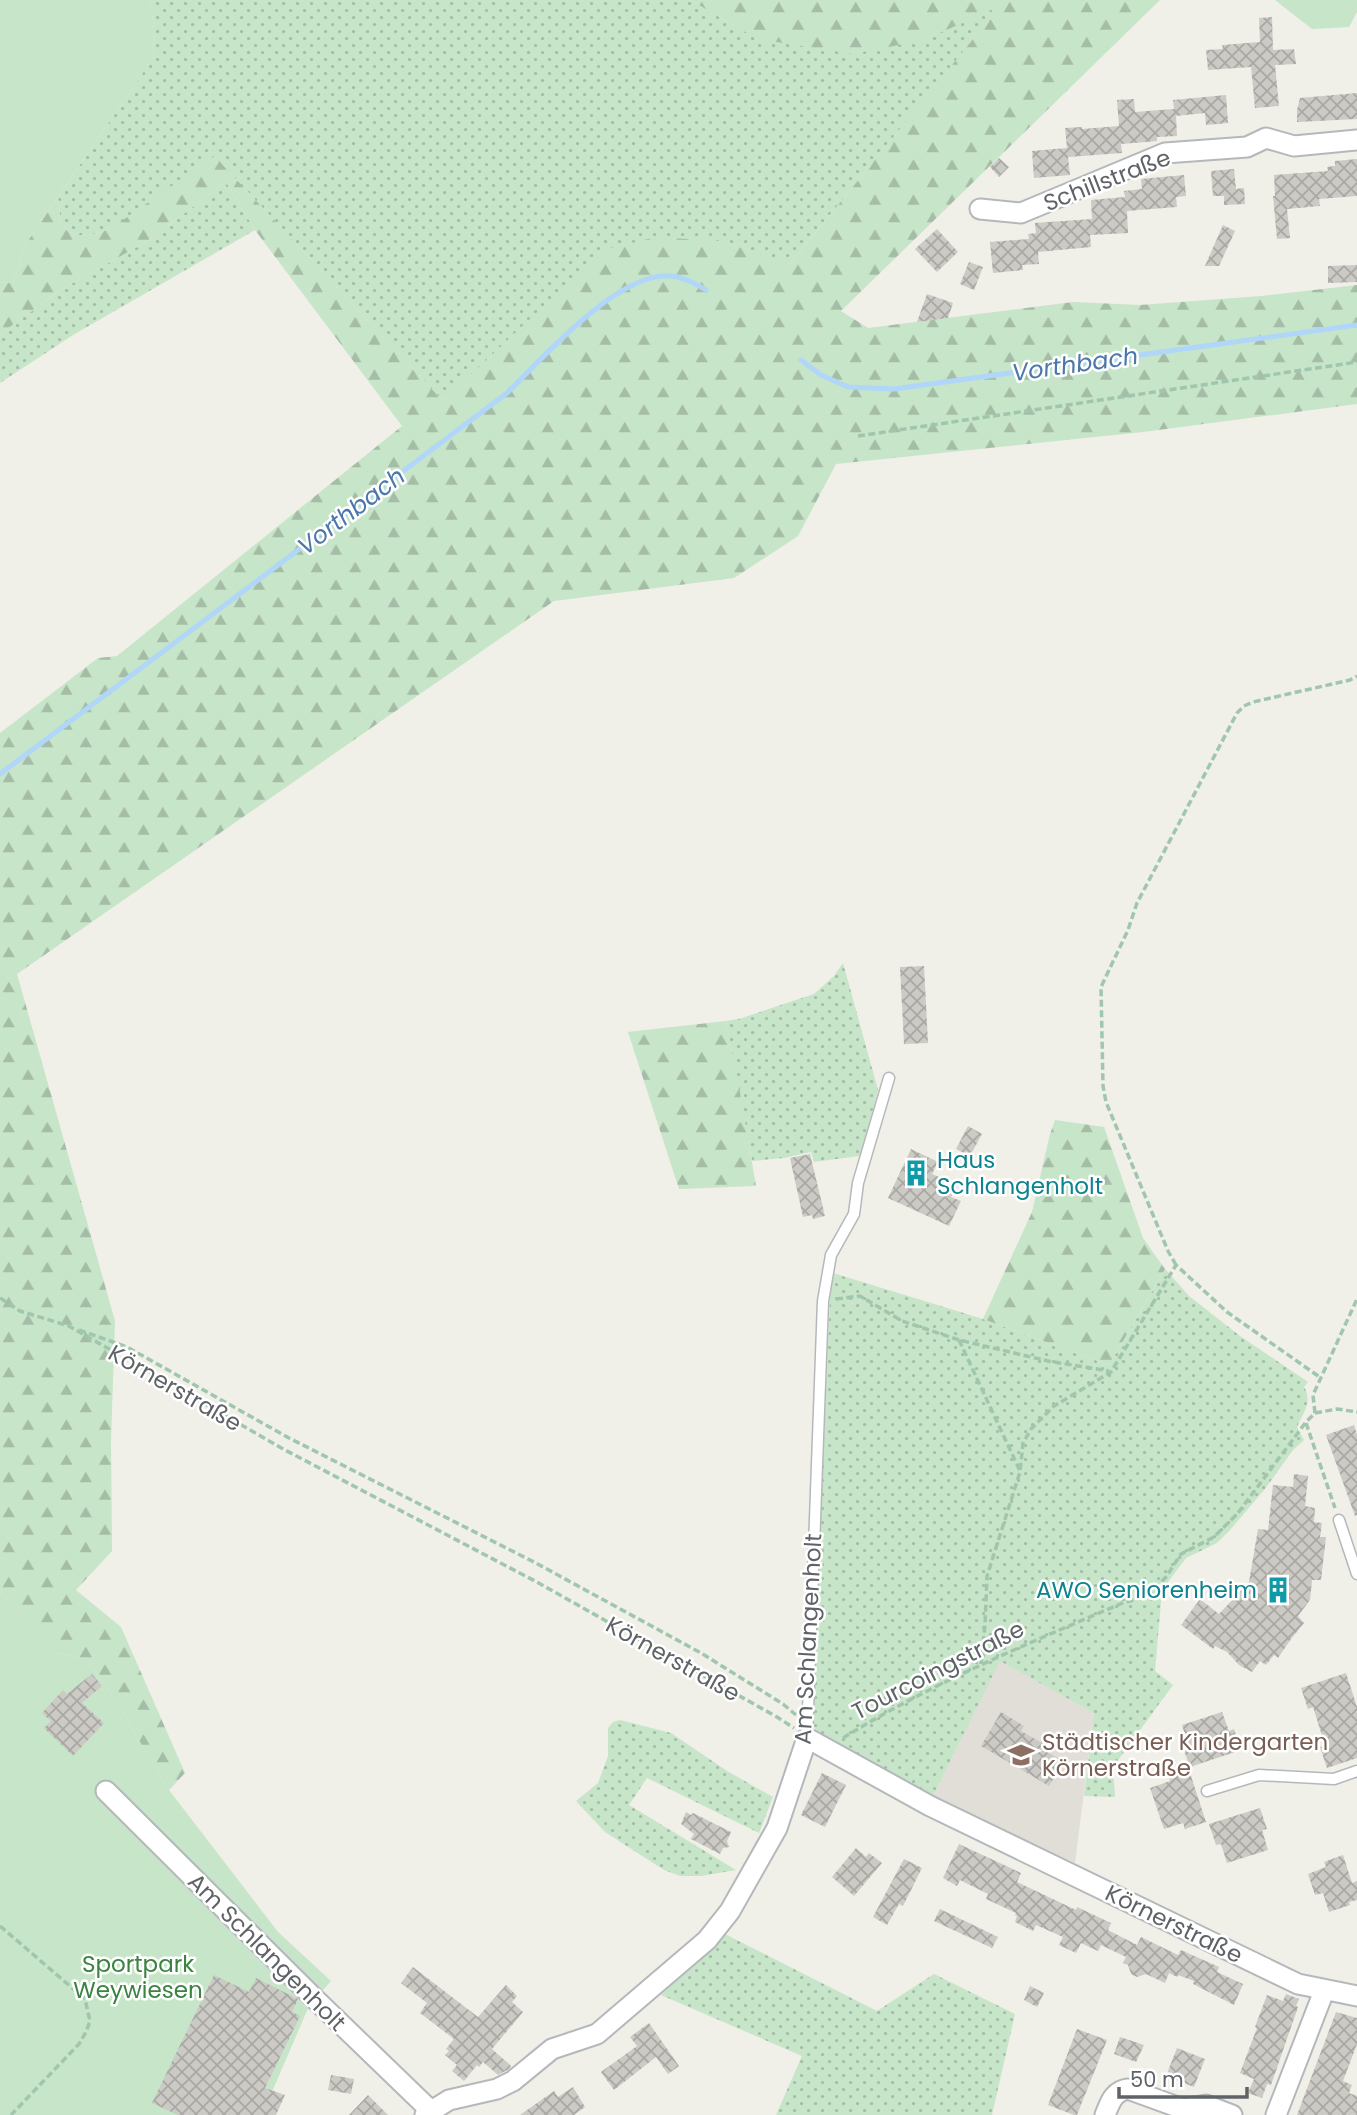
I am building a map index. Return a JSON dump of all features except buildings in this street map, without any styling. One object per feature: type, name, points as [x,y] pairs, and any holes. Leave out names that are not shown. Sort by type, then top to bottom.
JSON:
[{"type":"street","name":"Schillstraße","points":[[980,209],[1021,213],[1165,153],[1247,148],[1266,138],[1294,146],[1357,140]]},
{"type":"street","name":"Körnerstraße","points":[[807,1738],[942,1812],[1298,1984],[1357,1996]]},
{"type":"street","name":"Am Schlangenholt","points":[[106,1791],[428,2113],[449,2100],[497,2089],[513,2081],[552,2049],[597,2034],[707,1940],[730,1910],[777,1828],[807,1738]]},
{"type":"street","points":[[1276,2115],[1324,1991]]},
{"type":"street","points":[[1105,2115],[1116,2093],[1128,2089],[1183,2109],[1206,2105],[1232,2115]]},
{"type":"lane","name":"Am Schlangenholt","points":[[807,1738],[823,1301],[831,1255],[854,1214],[858,1183],[889,1078]]},
{"type":"lane","points":[[1339,1520],[1357,1574]]},
{"type":"lane","points":[[1207,1791],[1259,1775],[1334,1779],[1357,1771]]},
{"type":"path","points":[[858,436],[1357,362]]},
{"type":"path","points":[[1321,1378],[1227,1312],[1176,1265],[1106,1102],[1103,1086],[1101,987],[1137,904],[1237,713],[1253,702],[1350,680],[1357,676]]},
{"type":"path","points":[[981,1664],[987,1576],[1020,1472],[1023,1443],[1031,1429],[1054,1406],[1111,1372],[1176,1265]]},
{"type":"path","points":[[823,1301],[860,1296],[902,1321],[959,1340],[1048,1362],[1111,1372]]},
{"type":"path","name":"Körnerstraße","points":[[0,1297],[20,1311],[69,1326],[285,1450],[547,1588],[777,1717],[807,1738]]},
{"type":"path","points":[[1356,1302],[1313,1395],[1315,1413],[1337,1409],[1357,1412]]},
{"type":"path","points":[[69,1326],[127,1347],[289,1438],[534,1562],[701,1653],[783,1704],[801,1720],[807,1738]]},
{"type":"path","points":[[959,1340],[1020,1472]]},
{"type":"path","name":"Tourcoingstraße","points":[[827,1749],[887,1711],[981,1664],[1151,1593],[1166,1577],[1181,1554],[1214,1537],[1238,1513],[1315,1413]]},
{"type":"path","points":[[1306,1422],[1339,1520]]},
{"type":"path","points":[[0,1926],[85,1998],[90,2021],[79,2044],[11,2115]]},
{"type":"shaded area","name":"Städtischer Kindergarten Körnerstraße","points":[[1000,1660],[1094,1713],[1075,1863],[933,1796]]},
{"type":"green space","points":[[0,0],[150,0],[154,29],[153,58],[27,242],[13,283],[0,282]]},
{"type":"green space","points":[[150,0],[690,0],[758,39],[1002,4],[789,265],[720,241],[604,250],[443,401],[216,156],[110,229],[75,235],[64,227],[58,197],[153,58],[154,29]]},
{"type":"green space","points":[[690,0],[1160,0],[841,311],[868,328],[1073,302],[1140,305],[1261,296],[1357,285],[1357,404],[1143,432],[836,464],[798,536],[734,578],[554,601],[17,974],[115,1321],[111,1440],[112,1551],[76,1590],[121,1627],[185,1773],[169,1790],[122,1709],[86,1659],[55,1653],[0,1592],[0,733],[98,658],[117,656],[402,426],[255,230],[226,182],[146,242],[62,289],[0,334],[0,282],[13,283],[27,242],[58,197],[61,220],[69,232],[75,235],[96,233],[110,229],[216,155],[443,401],[603,250],[656,237],[720,241],[790,264],[1000,6],[924,40],[853,54],[758,39]]},
{"type":"green space","points":[[1275,0],[1357,0],[1357,12],[1349,27],[1312,29]]},
{"type":"green space","points":[[226,182],[255,230],[73,335],[0,383],[0,334],[62,289],[146,242]]},
{"type":"green space","points":[[843,963],[878,1090],[862,1152],[859,1156],[814,1162],[811,1152],[752,1161],[726,1021],[814,994],[834,976]]},
{"type":"green space","points":[[726,1021],[756,1186],[679,1189],[628,1032]]},
{"type":"green space","points":[[1055,1120],[1104,1127],[1143,1238],[1165,1269],[1109,1365],[983,1319],[1032,1212]]},
{"type":"green space","points":[[1165,1269],[1189,1296],[1240,1336],[1308,1382],[1304,1387],[1307,1402],[1297,1427],[1304,1440],[1293,1450],[1265,1489],[1230,1530],[1217,1543],[1186,1558],[1162,1590],[1155,1671],[1173,1685],[1113,1767],[1115,1797],[1084,1796],[1094,1713],[1000,1661],[933,1796],[880,1773],[820,1734],[812,1725],[812,1716],[833,1273],[983,1319],[1109,1365]]},
{"type":"green space","name":"Sportpark Weywiesen","points":[[0,1592],[55,1653],[86,1659],[122,1709],[169,1790],[278,1932],[331,1981],[309,2006],[262,2115],[0,2115]]},
{"type":"green space","points":[[620,1720],[671,1733],[727,1771],[773,1797],[759,1833],[647,1778],[629,1805],[736,1870],[701,1876],[680,1876],[664,1870],[605,1832],[576,1801],[598,1783],[608,1756],[608,1728],[613,1722]]},
{"type":"green space","points":[[725,1934],[877,2011],[934,1974],[1015,2014],[992,2115],[776,2115],[802,2056],[661,1995]]},
{"type":"waterway","name":"Vorthbach","points":[[0,774],[507,393],[560,340],[605,302],[650,278],[676,277],[706,290]]},
{"type":"waterway","name":"Vorthbach","points":[[801,360],[821,375],[848,387],[894,389],[1357,325]]},
{"type":"place","name":"Haus Schlangenholt","points":[[916,1173]]},
{"type":"place","name":"AWO Seniorenheim","points":[[1278,1590]]},
{"type":"place","name":"Städtischer Kindergarten Körnerstraße","points":[[1021,1755]]}]
